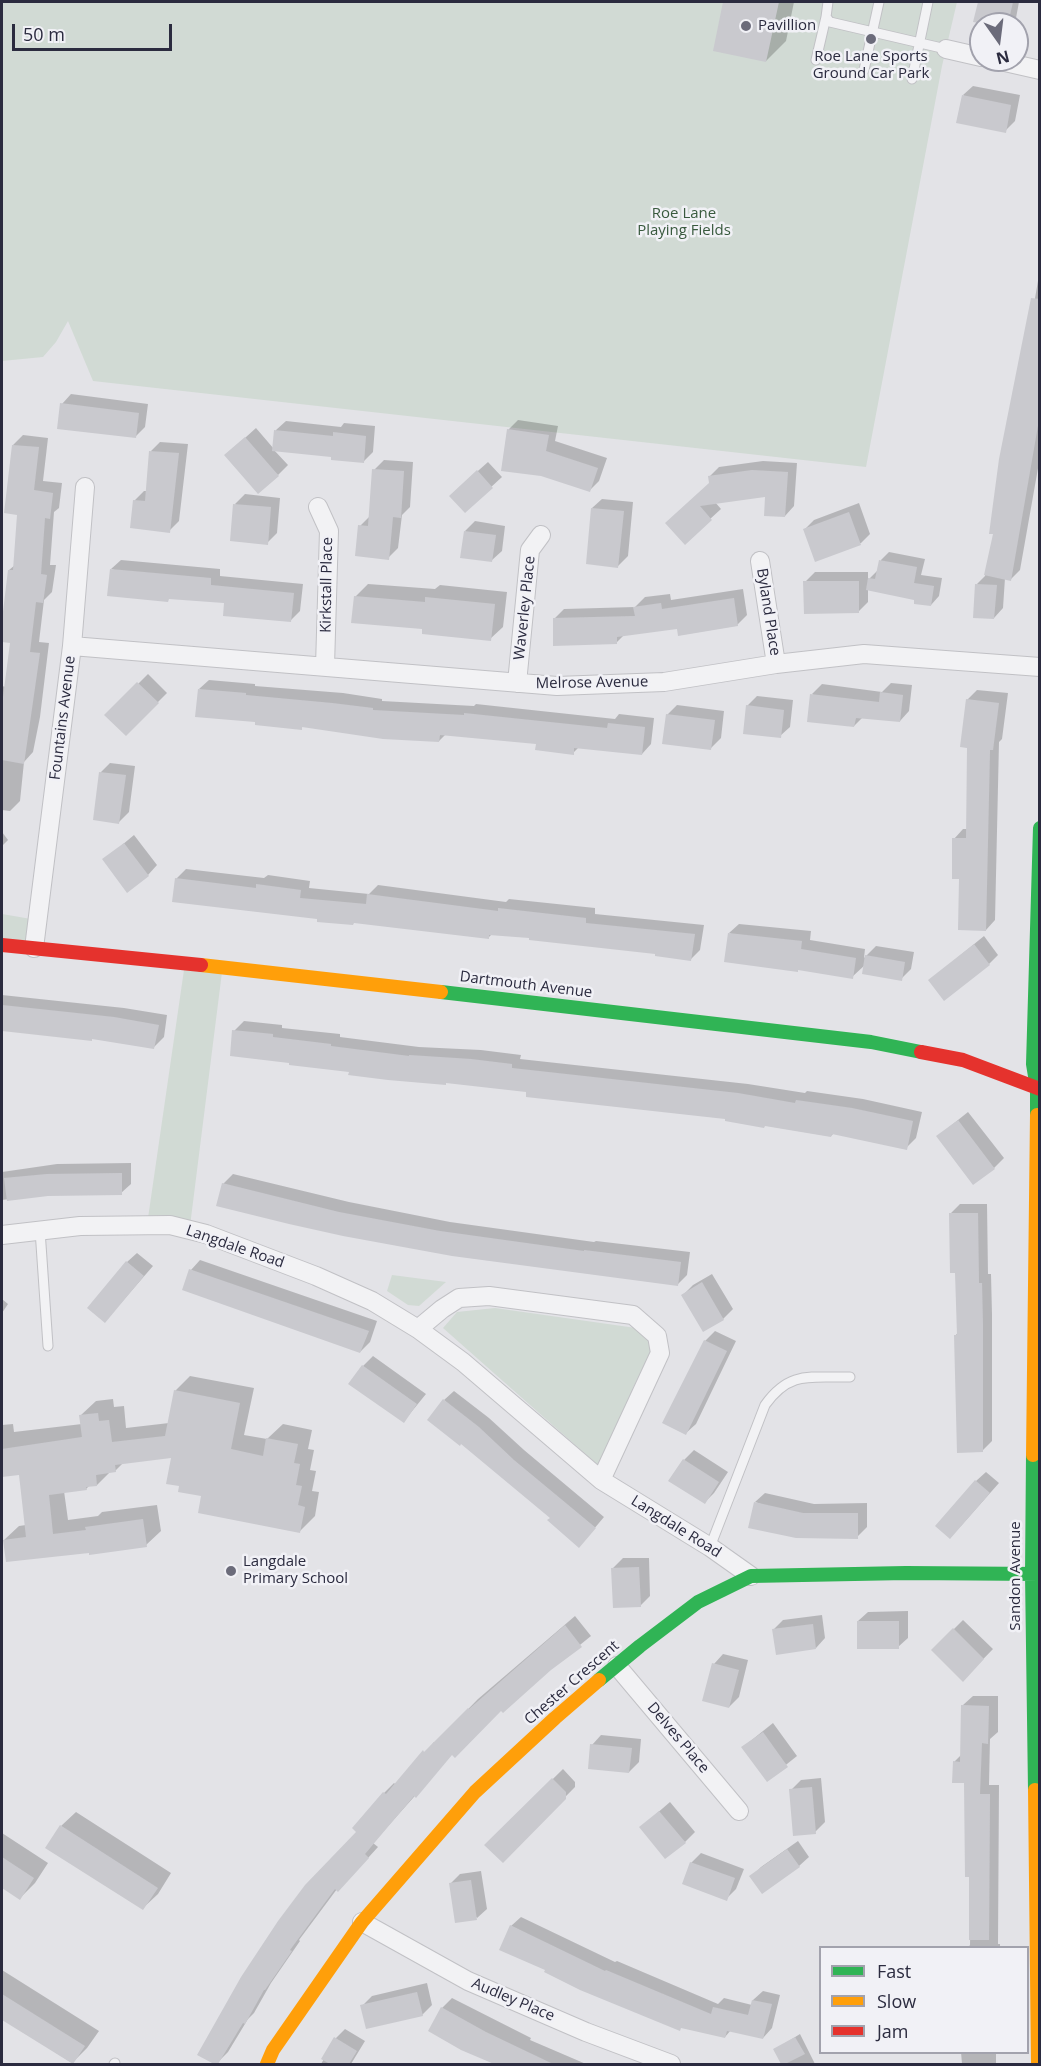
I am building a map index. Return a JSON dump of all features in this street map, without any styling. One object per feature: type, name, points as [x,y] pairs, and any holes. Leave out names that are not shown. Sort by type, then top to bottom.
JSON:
[{"type":"street","points":[[946,49],[969,54]]},
{"type":"street","name":"Fountains Avenue","points":[[34,948],[72,646],[85,487]]},
{"type":"street","name":"Kirkstall Place","points":[[318,507],[329,531],[325,666]]},
{"type":"street","name":"Waverley Place","points":[[517,683],[530,550],[541,536]]},
{"type":"street","name":"Byland Place","points":[[760,561],[776,664]]},
{"type":"street","name":"Melrose Avenue","points":[[72,646],[557,686],[664,682],[776,664],[864,654],[1040,667]]},
{"type":"street","name":"Sandon Avenue","points":[[1038,2064],[1036,1574],[1038,1089],[1033,1064],[1040,828]]},
{"type":"street","name":"Dartmouth Avenue","points":[[2,945],[185,963],[871,1042],[963,1060],[1038,1089]]},
{"type":"street","name":"Langdale Road","points":[[2,1235],[80,1226],[170,1225],[206,1234],[316,1276],[372,1301],[418,1329],[463,1362],[601,1480],[710,1547],[751,1576]]},
{"type":"street","points":[[418,1329],[442,1309],[461,1298],[489,1296],[633,1315],[657,1336],[660,1353],[601,1480]]},
{"type":"street","name":"Chester Crescent","points":[[267,2064],[273,2050],[362,1922],[475,1792],[617,1666],[698,1602],[751,1576],[906,1573],[1036,1574]]},
{"type":"street","name":"Delves Place","points":[[617,1666],[739,1811]]},
{"type":"street","name":"Audley Place","points":[[362,1922],[468,1981],[586,2032],[671,2064]]},
{"type":"lane","points":[[816,60],[828,2]]},
{"type":"lane","points":[[864,70],[879,2]]},
{"type":"lane","points":[[912,79],[928,2]]},
{"type":"lane","points":[[826,17],[830,22],[946,49]]},
{"type":"lane","points":[[40,1230],[48,1346]]},
{"type":"lane","points":[[710,1547],[765,1405],[775,1391],[796,1378],[850,1377]]},
{"type":"green space","name":"Roe Lane Playing Fields","points":[[2,2],[957,2],[942,66],[866,467],[93,381],[68,321],[56,342],[43,357],[2,361]]},
{"type":"green space","points":[[2,914],[37,920],[34,948],[2,945]]},
{"type":"green space","points":[[185,963],[222,972],[190,1226],[147,1225]]},
{"type":"green space","points":[[392,1275],[446,1282],[419,1306],[408,1305],[387,1291]]},
{"type":"green space","points":[[495,1308],[636,1328],[647,1337],[650,1356],[637,1379],[600,1467],[443,1328],[457,1312]]},
{"type":"building","name":"Pavillion","points":[[723,2],[779,2],[766,62],[713,51]]},
{"type":"building","points":[[978,2],[1013,2],[1011,12],[976,12]]},
{"type":"building","points":[[962,95],[1011,105],[1006,133],[956,123]]},
{"type":"building","points":[[1031,298],[1040,299],[1040,414],[1011,581],[984,575],[993,534],[989,534],[999,459]]},
{"type":"building","points":[[60,403],[139,413],[136,438],[57,429]]},
{"type":"building","points":[[507,429],[549,435],[546,451],[598,468],[590,492],[541,476],[501,471]]},
{"type":"building","points":[[274,430],[333,436],[333,432],[366,436],[364,463],[272,451]]},
{"type":"building","points":[[245,437],[279,476],[258,494],[224,455]]},
{"type":"building","points":[[12,445],[39,447],[34,490],[53,493],[50,519],[45,518],[41,574],[47,575],[43,603],[36,602],[30,652],[40,653],[24,764],[2,760],[2,697],[10,643],[2,642],[2,620],[8,570],[13,570],[17,515],[4,513]]},
{"type":"building","points":[[149,451],[179,453],[170,533],[130,528],[133,500],[145,501]]},
{"type":"building","points":[[372,469],[404,471],[401,518],[393,517],[389,560],[355,556],[358,525],[368,526]]},
{"type":"building","points":[[477,470],[493,488],[465,513],[449,496]]},
{"type":"building","points":[[752,470],[788,472],[785,517],[764,516],[765,497],[700,506],[712,520],[685,545],[665,523],[709,483],[708,476]]},
{"type":"building","points":[[233,504],[271,507],[268,545],[230,541]]},
{"type":"building","points":[[591,508],[624,511],[618,568],[586,564]]},
{"type":"building","points":[[849,512],[861,545],[815,562],[803,529]]},
{"type":"building","points":[[464,531],[496,535],[492,562],[460,558]]},
{"type":"building","points":[[879,560],[917,567],[914,583],[934,586],[931,606],[914,604],[914,600],[866,590],[868,578],[875,579]]},
{"type":"building","points":[[110,569],[211,578],[211,585],[294,593],[291,622],[223,616],[224,603],[169,599],[168,602],[107,596]]},
{"type":"building","points":[[803,581],[859,581],[859,613],[804,614]]},
{"type":"building","points":[[975,584],[997,585],[994,619],[973,618]]},
{"type":"building","points":[[354,596],[425,602],[425,597],[495,604],[491,641],[422,634],[422,629],[351,623]]},
{"type":"building","points":[[734,598],[738,626],[678,636],[677,629],[617,637],[617,644],[553,646],[553,618],[635,616],[633,607],[661,603],[662,609]]},
{"type":"building","points":[[137,682],[159,703],[126,736],[104,715]]},
{"type":"building","points":[[198,689],[332,703],[373,708],[373,710],[464,715],[464,713],[607,728],[608,723],[645,727],[642,755],[574,748],[574,755],[535,750],[536,744],[440,735],[439,742],[383,739],[302,727],[302,730],[255,725],[255,722],[195,717]]},
{"type":"building","points":[[880,692],[903,695],[900,722],[856,718],[854,727],[807,722],[810,694],[879,702]]},
{"type":"building","points":[[966,699],[999,703],[993,750],[990,750],[986,931],[958,930],[959,879],[952,879],[952,838],[966,838],[967,748],[960,747]]},
{"type":"building","points":[[746,705],[784,710],[781,738],[743,734]]},
{"type":"building","points":[[666,714],[715,720],[711,750],[662,744]]},
{"type":"building","points":[[99,772],[126,775],[119,824],[93,820]]},
{"type":"building","points":[[124,843],[149,876],[127,893],[102,859]]},
{"type":"building","points":[[175,878],[256,888],[256,884],[301,890],[300,898],[366,904],[367,894],[498,911],[498,908],[586,918],[586,923],[695,934],[691,961],[655,956],[655,954],[529,940],[529,938],[489,935],[489,939],[354,923],[353,925],[317,922],[317,919],[172,902]]},
{"type":"building","points":[[728,933],[802,941],[801,949],[856,958],[853,979],[724,962]]},
{"type":"building","points":[[974,944],[990,965],[944,1001],[928,980]]},
{"type":"building","points":[[865,955],[905,962],[902,981],[862,974]]},
{"type":"building","points":[[2,1005],[114,1017],[159,1025],[154,1049],[92,1039],[92,1041],[2,1031]]},
{"type":"building","points":[[232,1030],[273,1034],[273,1037],[409,1056],[471,1059],[512,1064],[512,1068],[738,1093],[795,1103],[796,1100],[852,1108],[913,1121],[907,1150],[832,1134],[831,1137],[765,1126],[764,1128],[725,1121],[725,1119],[526,1097],[526,1092],[348,1075],[349,1072],[230,1056]]},
{"type":"building","points":[[958,1120],[995,1169],[973,1185],[936,1136]]},
{"type":"building","points":[[122,1173],[122,1195],[48,1196],[7,1201],[4,1178],[47,1174]]},
{"type":"building","points":[[222,1183],[339,1212],[440,1231],[681,1262],[678,1286],[452,1256],[289,1224],[216,1206]]},
{"type":"building","points":[[949,1213],[978,1213],[979,1283],[982,1283],[983,1325],[983,1452],[957,1453],[955,1273],[950,1273]]},
{"type":"building","points":[[126,1261],[144,1276],[105,1323],[87,1308]]},
{"type":"building","points":[[189,1269],[369,1331],[360,1353],[182,1290]]},
{"type":"building","points":[[702,1282],[724,1320],[703,1332],[681,1295]]},
{"type":"building","points":[[704,1340],[727,1351],[686,1435],[662,1423]]},
{"type":"building","points":[[362,1365],[417,1404],[404,1423],[348,1384]]},
{"type":"building","points":[[174,1390],[240,1403],[231,1449],[263,1456],[266,1438],[298,1444],[294,1463],[300,1464],[296,1485],[302,1486],[298,1505],[305,1507],[300,1533],[198,1513],[201,1496],[178,1492],[179,1486],[166,1484],[171,1458],[115,1465],[116,1472],[96,1475],[97,1486],[86,1487],[87,1490],[49,1495],[53,1534],[143,1519],[147,1547],[89,1555],[89,1553],[6,1562],[3,1540],[26,1537],[19,1475],[2,1477],[2,1449],[82,1437],[79,1415],[98,1413],[99,1421],[109,1420],[112,1442],[165,1436]]},
{"type":"building","points":[[443,1399],[596,1528],[579,1548],[547,1520],[550,1518],[461,1444],[460,1446],[427,1420]]},
{"type":"building","points":[[683,1459],[719,1482],[705,1504],[668,1481]]},
{"type":"building","points":[[975,1480],[990,1493],[950,1539],[935,1526]]},
{"type":"building","points":[[754,1502],[803,1513],[858,1513],[858,1539],[796,1538],[748,1528]]},
{"type":"building","points":[[639,1567],[641,1607],[613,1608],[611,1568]]},
{"type":"building","points":[[857,1621],[899,1621],[899,1649],[857,1649]]},
{"type":"building","points":[[813,1624],[816,1649],[776,1655],[772,1629]]},
{"type":"building","points":[[565,1625],[582,1647],[551,1670],[503,1713],[501,1711],[455,1758],[452,1755],[416,1798],[414,1796],[365,1854],[369,1858],[338,1892],[335,1889],[290,1950],[292,1951],[264,1990],[245,2024],[243,2023],[218,2064],[197,2055],[241,1977],[278,1921],[305,1885],[356,1832],[352,1828],[383,1792],[386,1794],[423,1750],[424,1752],[468,1708]]},
{"type":"building","points":[[953,1628],[984,1659],[963,1682],[931,1650]]},
{"type":"building","points":[[712,1663],[739,1670],[729,1708],[702,1701]]},
{"type":"building","points":[[961,1705],[989,1706],[988,1744],[982,1743],[980,1794],[990,1794],[989,1940],[969,1940],[969,1877],[965,1877],[964,1783],[952,1783],[953,1761],[960,1762]]},
{"type":"building","points":[[763,1732],[788,1767],[767,1782],[741,1747]]},
{"type":"building","points":[[590,1744],[632,1748],[629,1773],[588,1769]]},
{"type":"building","points":[[552,1778],[566,1792],[566,1799],[503,1863],[484,1845]]},
{"type":"building","points":[[812,1787],[816,1834],[793,1836],[789,1789]]},
{"type":"building","points":[[659,1811],[686,1843],[665,1859],[639,1827]]},
{"type":"building","points":[[60,1825],[158,1888],[143,1910],[45,1848]]},
{"type":"building","points":[[787,1849],[800,1867],[762,1894],[749,1876]]},
{"type":"building","points":[[2,1857],[34,1878],[20,1900],[2,1888]]},
{"type":"building","points":[[690,1862],[735,1878],[727,1901],[682,1884]]},
{"type":"building","points":[[471,1880],[477,1920],[455,1923],[449,1883]]},
{"type":"building","points":[[510,1925],[605,1971],[711,2014],[713,2007],[748,2015],[752,2000],[772,2004],[763,2039],[727,2031],[725,2038],[681,2028],[680,2031],[580,1990],[544,1972],[545,1970],[499,1950]]},
{"type":"building","points":[[417,1992],[423,2016],[366,2029],[360,2005]]},
{"type":"building","points":[[2,1994],[85,2046],[73,2064],[2,2020]]},
{"type":"building","points":[[441,2007],[486,2032],[553,2064],[494,2064],[461,2050],[428,2031]]},
{"type":"building","points":[[334,2037],[357,2051],[349,2064],[330,2064],[321,2059]]},
{"type":"building","points":[[795,2037],[805,2054],[781,2064],[773,2049]]},
{"type":"traffic: fast","points":[[1037,1115],[1037,1088],[1033,1064],[1040,828]]},
{"type":"traffic: fast","points":[[441,992],[871,1042],[921,1052]]},
{"type":"traffic: fast","points":[[1033,1455],[1035,1790]]},
{"type":"traffic: fast","points":[[599,1680],[698,1602],[751,1576],[906,1573],[1040,1574]]},
{"type":"traffic: slow","points":[[201,965],[441,992]]},
{"type":"traffic: slow","points":[[1033,1455],[1037,1115]]},
{"type":"traffic: slow","points":[[267,2064],[273,2050],[362,1922],[475,1792],[599,1680]]},
{"type":"traffic: slow","points":[[1035,1790],[1038,2064]]},
{"type":"traffic: jam","points":[[2,945],[201,965]]},
{"type":"traffic: jam","points":[[921,1052],[963,1060],[1040,1089]]},
{"type":"place","name":"Pavillion","points":[[746,26]]},
{"type":"place","name":"Roe Lane Sports Ground Car Park","points":[[871,39]]},
{"type":"place","name":"Langdale Primary School","points":[[231,1571]]}]
